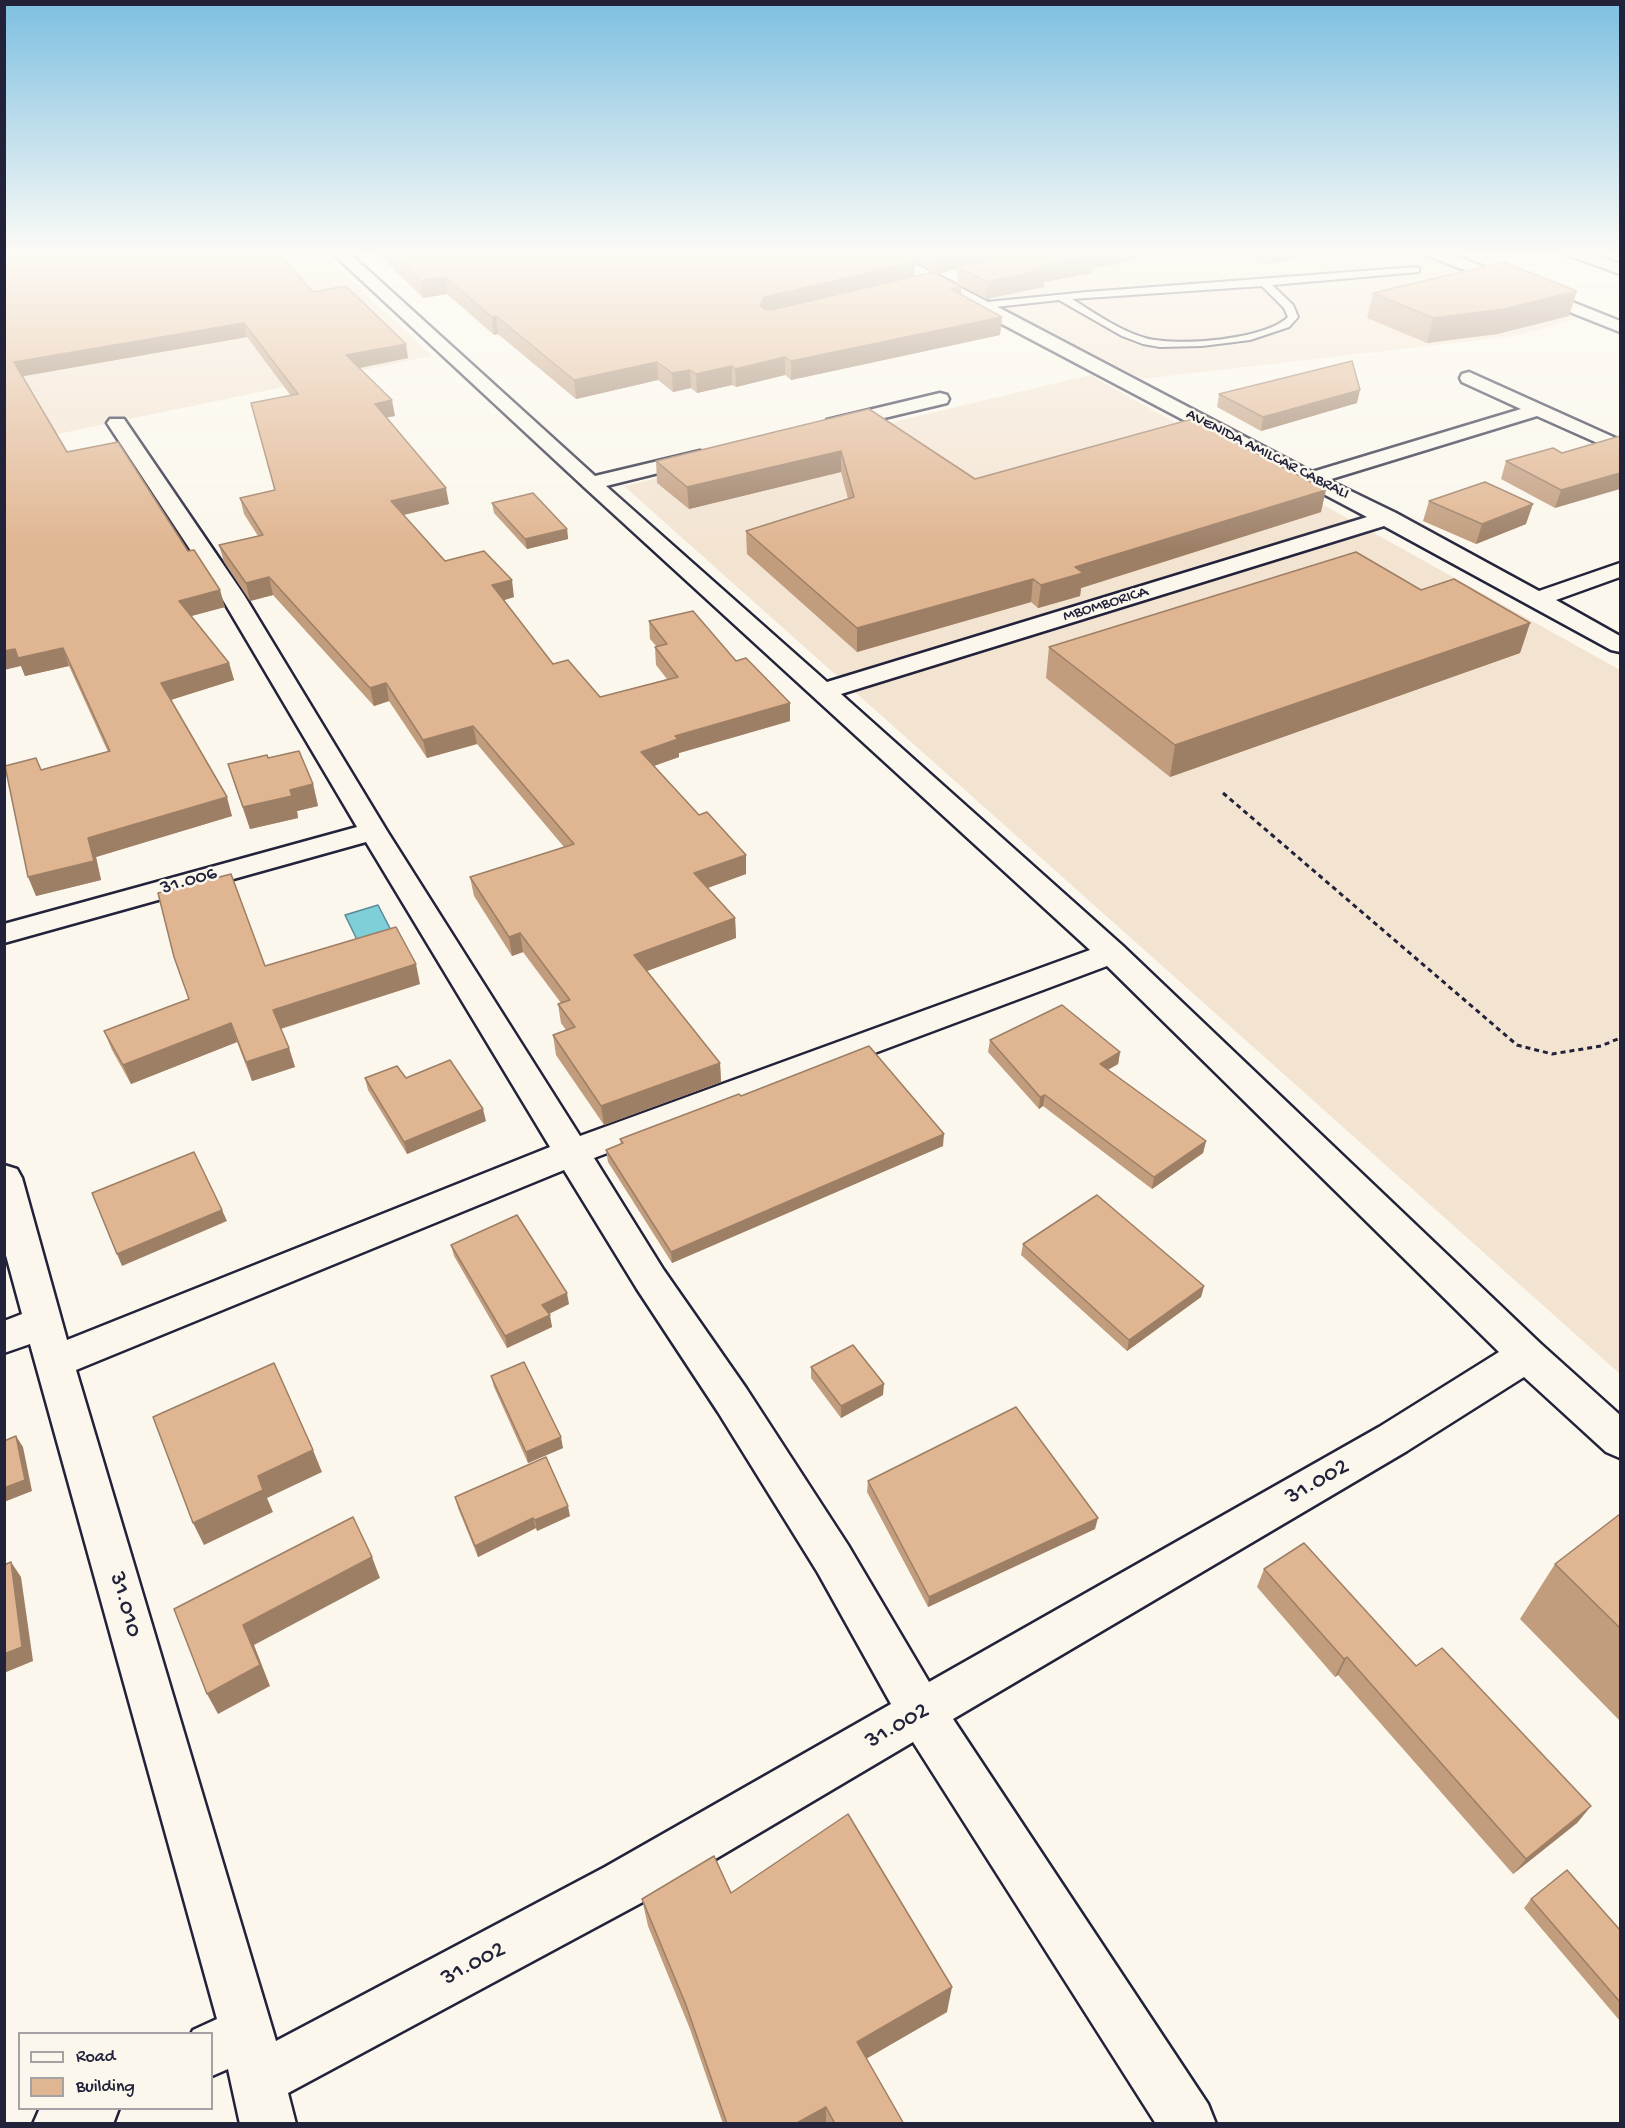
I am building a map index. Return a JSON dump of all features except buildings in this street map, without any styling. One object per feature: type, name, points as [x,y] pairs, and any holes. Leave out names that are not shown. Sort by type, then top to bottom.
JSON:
[{"type":"street","points":[[446,350],[1112,953],[1527,1355],[1620,1440]]},
{"type":"street","name":"AVENIDA AMILCAR CABRALI","points":[[1063,350],[1388,518],[1620,645]]},
{"type":"street","points":[[1469,378],[1620,447]]},
{"type":"street","points":[[812,430],[940,399]]},
{"type":"street","points":[[1312,478],[1537,410]]},
{"type":"street","points":[[117,423],[232,595],[373,831],[650,1279],[732,1400],[832,1559],[922,1714],[1188,2124]]},
{"type":"street","points":[[591,483],[719,453]]},
{"type":"street","name":"MBOMBORICA","points":[[823,691],[1388,518]]},
{"type":"street","points":[[1538,599],[1620,570]]},
{"type":"street","name":"31.006","points":[[4,934],[373,831]]},
{"type":"street","points":[[34,1340],[573,1152],[1112,953]]},
{"type":"street","name":"31.010","points":[[4,1178],[34,1340],[246,2071]]},
{"type":"street","name":"31.002","points":[[246,2071],[623,1885],[922,1714],[1393,1439],[1527,1355]]},
{"type":"street","points":[[61,2124],[90,2110]]},
{"type":"path","points":[[1223,793],[1517,1045],[1552,1053],[1601,1047],[1620,1038]]},
{"type":"shaded area","points":[[5,350],[426,350],[432,356],[5,445]]},
{"type":"shaded area","points":[[1087,350],[1390,350],[1142,379]]},
{"type":"shaded area","points":[[1090,375],[1620,670],[1620,1374],[624,486]]},
{"type":"water","points":[[378,905],[394,936],[360,946],[345,915]]}]
